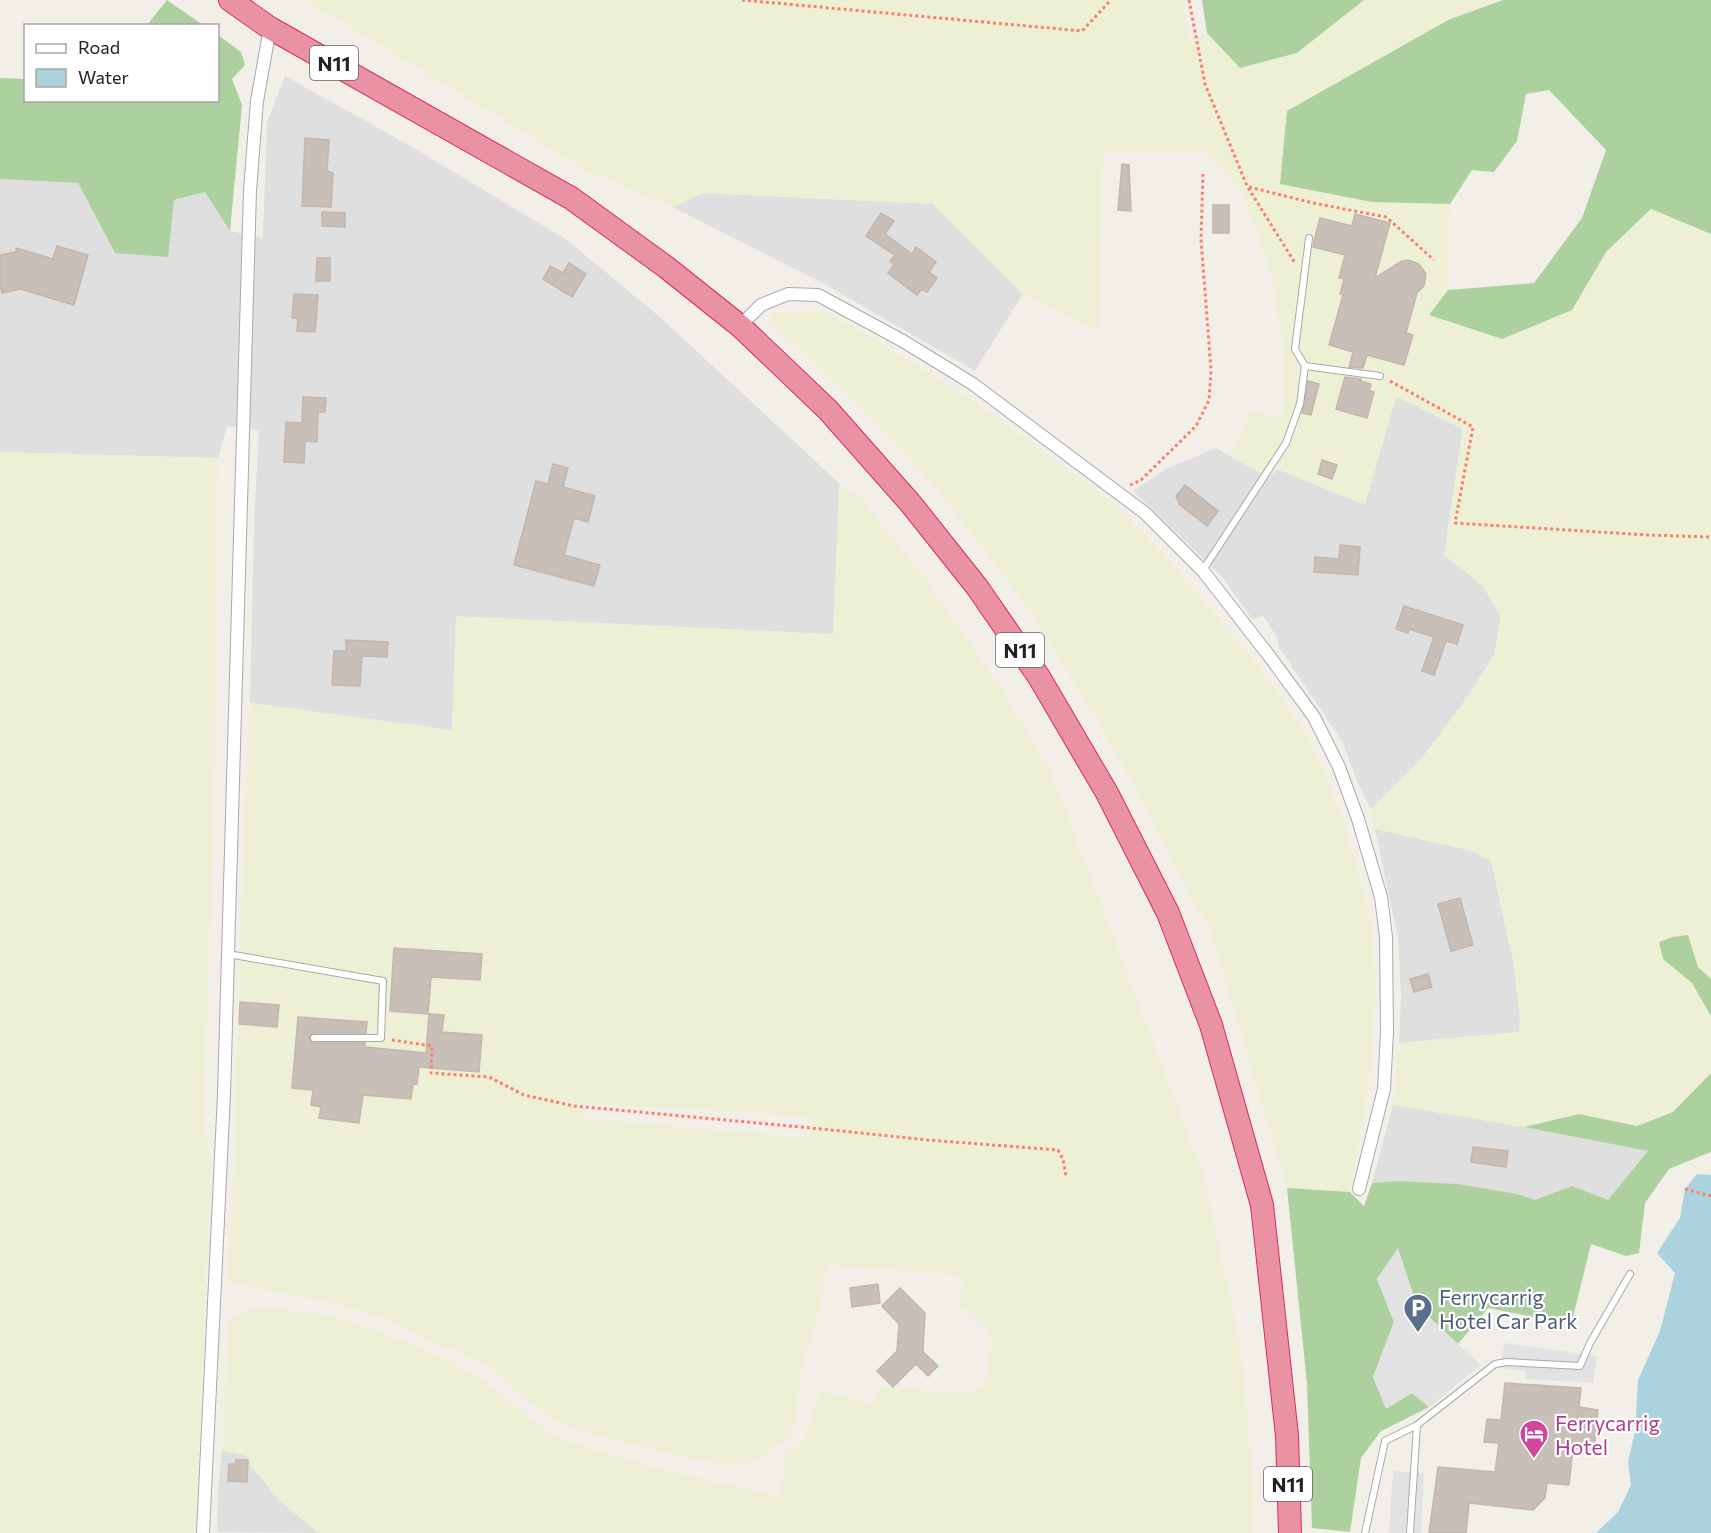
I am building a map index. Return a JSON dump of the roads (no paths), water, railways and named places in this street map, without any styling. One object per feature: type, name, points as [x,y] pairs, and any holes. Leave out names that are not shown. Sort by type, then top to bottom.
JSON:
[{"type":"highway","name":"N11","points":[[230,0],[270,28],[571,198],[666,267],[740,326],[828,410],[911,504],[977,587],[1039,677],[1107,793],[1168,913],[1211,1025],[1262,1205],[1287,1436],[1290,1533]]},
{"type":"street","points":[[204,1533],[224,1094],[250,190],[258,100],[270,28]]},
{"type":"street","points":[[740,326],[761,305],[788,294],[818,295],[903,341],[973,384],[1145,513],[1203,571],[1314,717],[1340,767],[1358,819],[1381,897],[1387,956],[1384,1089],[1359,1189]]},
{"type":"lane","points":[[1203,571],[1286,443],[1300,404],[1305,366],[1295,349],[1309,238]]},
{"type":"lane","points":[[1305,366],[1380,376]]},
{"type":"lane","points":[[227,954],[383,981],[381,1038],[314,1038]]},
{"type":"lane","points":[[1365,1533],[1385,1441],[1417,1425],[1495,1364],[1507,1362],[1580,1366],[1590,1343],[1630,1274]]},
{"type":"lane","points":[[1410,1533],[1417,1425]]},
{"type":"water","points":[[1697,1174],[1711,1175],[1711,1533],[1596,1533],[1618,1512],[1631,1485],[1628,1462],[1635,1432],[1638,1380],[1660,1331],[1675,1273],[1657,1253],[1680,1218],[1685,1189]]},
{"type":"place","name":"Ferrycarrig Hotel Car Park","points":[[1418,1334]]},
{"type":"place","name":"Ferrycarrig Hotel","points":[[1534,1460]]}]
